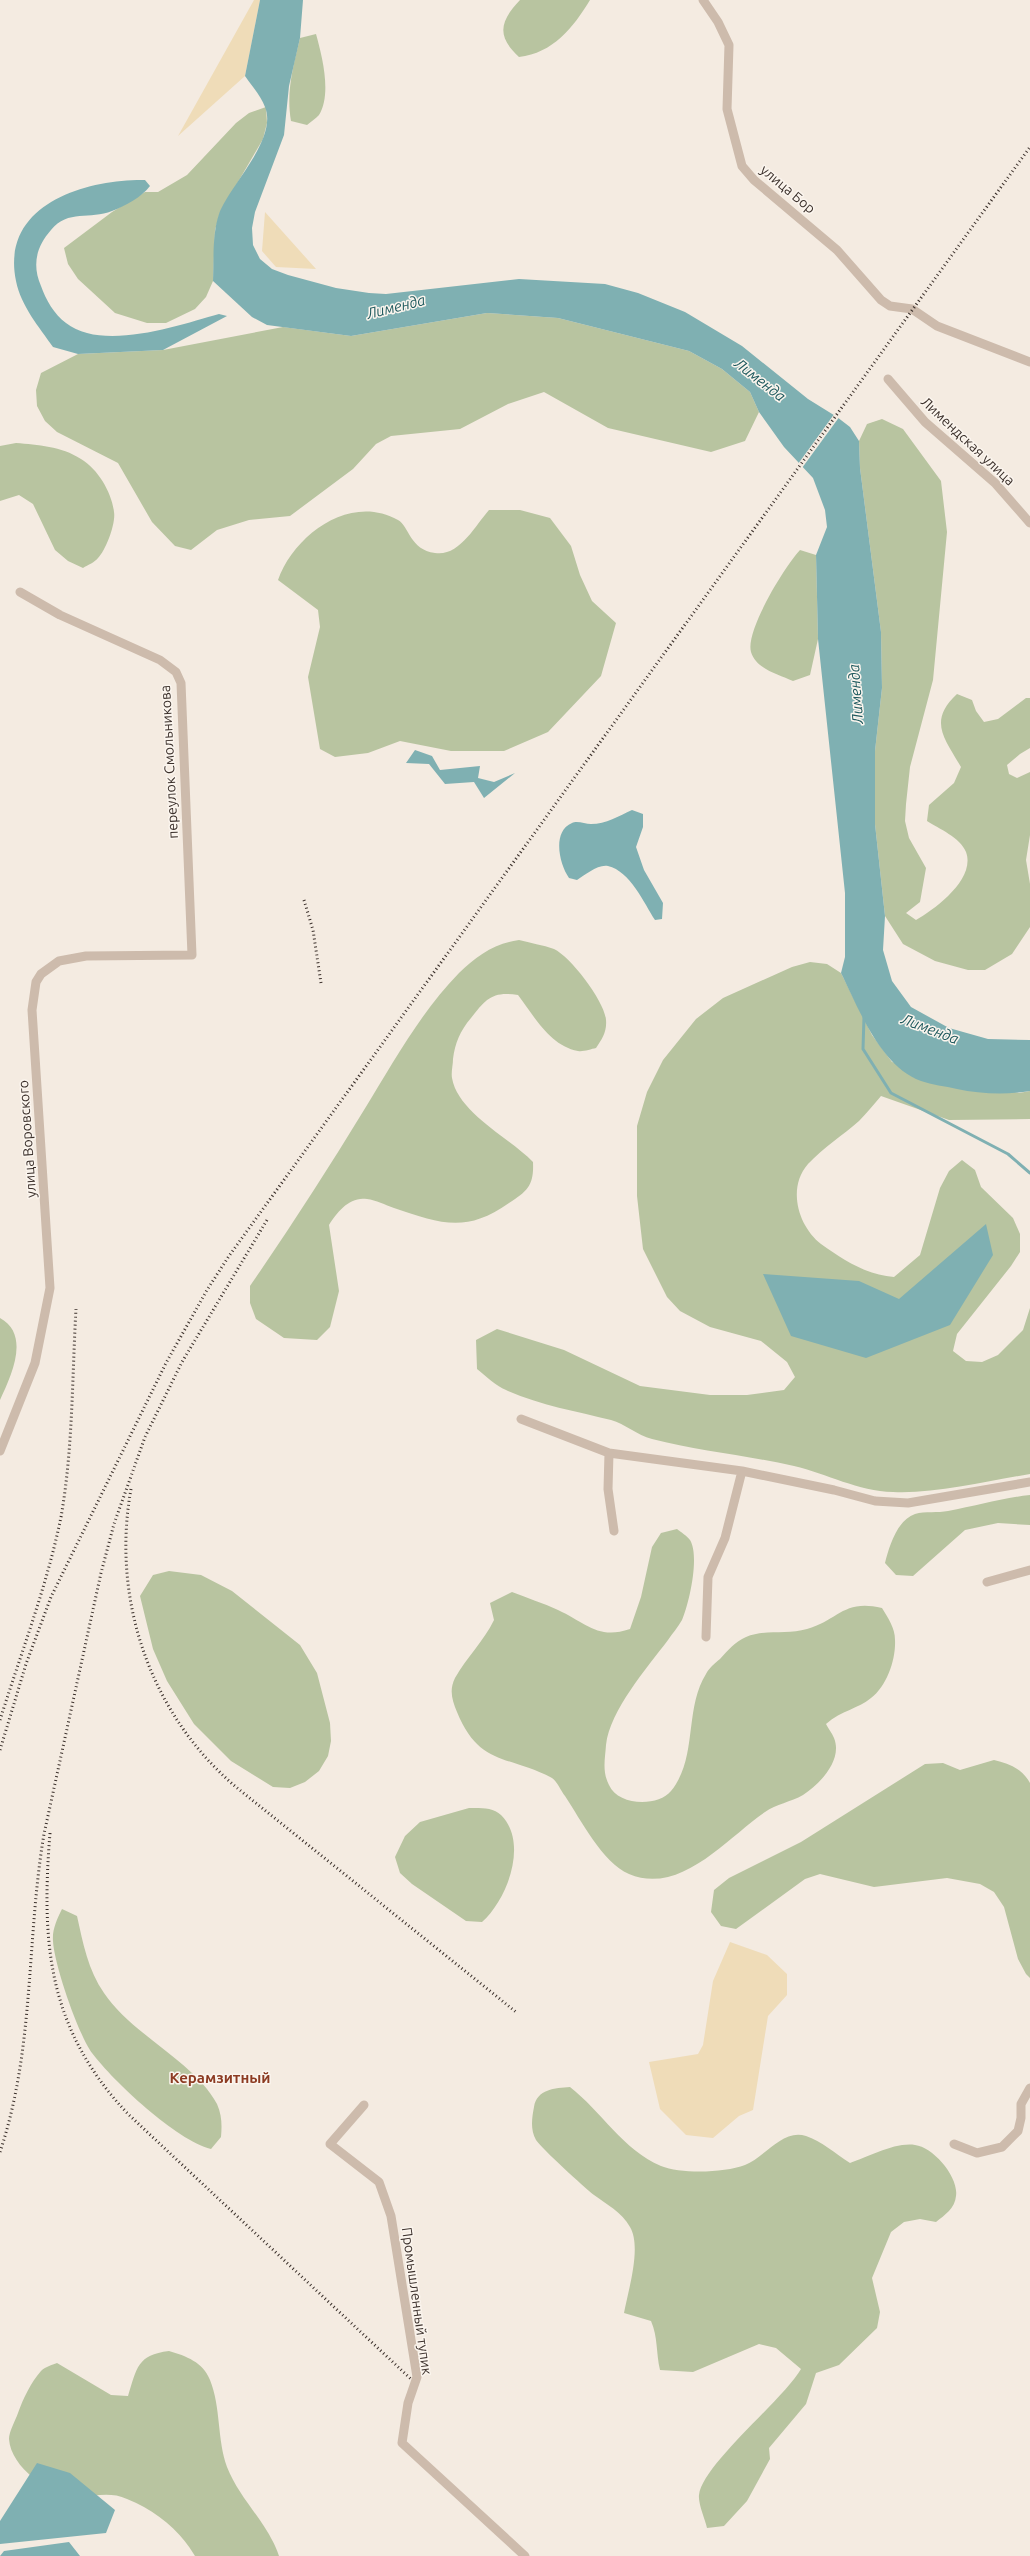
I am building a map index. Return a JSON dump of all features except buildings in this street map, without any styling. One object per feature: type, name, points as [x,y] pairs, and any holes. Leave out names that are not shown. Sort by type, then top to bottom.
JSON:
[{"type":"street","name":"улица Бор","points":[[703,0],[718,22],[729,45],[727,108],[742,166],[754,180],[837,250],[881,300],[890,306],[912,309],[937,326],[1030,362]]},
{"type":"street","name":"Лимендская улица","points":[[888,379],[925,422],[995,483],[1030,522]]},
{"type":"street","name":"переулок Смольникова","points":[[20,592],[60,615],[160,660],[176,672],[181,683],[192,955]]},
{"type":"street","name":"улица Воровского","points":[[0,1451],[35,1363],[50,1288],[32,1010],[36,982],[50,966],[70,958],[192,955]]},
{"type":"street","points":[[521,1419],[609,1453],[742,1471],[875,1501],[908,1503],[1030,1482]]},
{"type":"street","points":[[609,1453],[608,1489],[614,1531]]},
{"type":"street","points":[[706,1637],[708,1577],[725,1538],[742,1471]]},
{"type":"street","points":[[987,1582],[1030,1570]]},
{"type":"street","points":[[954,2144],[977,2153],[1002,2147],[1018,2131],[1021,2118],[1021,2104],[1030,2088]]},
{"type":"street","name":"Промышленный тупик","points":[[364,2105],[330,2144],[379,2182],[391,2216],[417,2377],[408,2403],[402,2443],[524,2556]]},
{"type":"green space","points":[[520,0],[590,0],[577,20],[561,38],[552,45],[531,55],[519,57],[507,42],[503,28],[508,15]]},
{"type":"green space","points":[[316,34],[325,75],[325,97],[319,115],[307,125],[291,121],[289,100],[293,69],[300,38]]},
{"type":"green space","points":[[266,107],[267,123],[263,139],[220,213],[215,230],[213,281],[206,297],[195,309],[166,323],[147,323],[115,313],[78,279],[68,264],[64,248],[112,212],[145,192],[158,192],[187,175],[236,123],[249,113]]},
{"type":"green space","points":[[487,313],[558,318],[689,351],[722,369],[750,392],[759,412],[745,441],[711,452],[608,428],[544,392],[508,404],[460,429],[391,436],[376,444],[353,469],[290,516],[249,520],[217,530],[191,550],[175,546],[152,522],[118,463],[57,432],[45,421],[37,406],[36,390],[41,373],[78,354],[163,350],[283,327],[351,336]]},
{"type":"green space","points":[[882,419],[903,429],[941,481],[947,532],[933,680],[910,767],[906,804],[905,821],[909,838],[926,868],[920,902],[906,913],[916,920],[933,909],[952,892],[960,882],[968,862],[966,852],[959,842],[949,834],[927,821],[929,805],[954,783],[961,767],[949,747],[942,730],[941,721],[943,713],[948,704],[957,694],[972,700],[976,711],[984,722],[998,719],[1026,698],[1030,698],[1030,748],[1007,765],[1009,774],[1017,778],[1030,772],[1030,835],[1026,860],[1030,884],[1030,927],[1012,954],[985,970],[968,970],[935,961],[903,944],[885,916],[875,824],[875,751],[882,688],[881,632],[860,468],[859,441],[867,424]]},
{"type":"green space","points":[[16,443],[49,447],[66,451],[87,463],[103,482],[113,505],[114,517],[112,529],[101,554],[97,559],[83,568],[68,561],[55,550],[33,504],[19,495],[0,501],[0,446]]},
{"type":"green space","points":[[489,510],[520,510],[550,518],[571,546],[580,575],[592,601],[616,623],[601,676],[548,732],[504,751],[451,751],[400,741],[368,753],[335,757],[320,749],[308,677],[320,627],[318,610],[278,580],[286,563],[310,534],[326,523],[343,515],[361,512],[380,513],[402,523],[411,538],[420,547],[435,553],[444,553],[452,550],[466,539]]},
{"type":"green space","points":[[800,550],[816,555],[818,639],[810,675],[793,681],[768,670],[758,663],[751,652],[751,642],[754,629],[768,599],[785,570]]},
{"type":"green space","points":[[519,940],[554,949],[569,961],[578,970],[594,992],[600,1002],[606,1020],[605,1032],[596,1048],[578,1051],[568,1048],[551,1037],[518,995],[502,994],[490,998],[481,1006],[467,1023],[459,1037],[454,1053],[452,1073],[456,1091],[474,1114],[533,1162],[531,1182],[521,1195],[493,1213],[479,1219],[465,1222],[452,1223],[425,1218],[377,1201],[361,1199],[350,1202],[340,1210],[329,1225],[339,1291],[330,1327],[317,1340],[284,1338],[256,1319],[250,1303],[250,1286],[323,1176],[419,1022],[445,988],[472,961],[486,951],[502,944]]},
{"type":"green space","points":[[810,962],[827,964],[841,973],[872,1035],[892,1062],[1019,1093],[1030,1091],[1030,1119],[949,1120],[881,1096],[859,1121],[820,1152],[808,1164],[798,1184],[797,1195],[801,1217],[806,1227],[821,1244],[856,1266],[884,1276],[894,1277],[920,1255],[940,1188],[949,1171],[962,1160],[975,1170],[981,1187],[1013,1218],[1020,1234],[1020,1252],[1011,1266],[957,1334],[953,1351],[966,1361],[982,1362],[998,1355],[1023,1330],[1030,1308],[1030,1474],[926,1491],[893,1492],[867,1489],[794,1466],[687,1447],[652,1439],[611,1420],[544,1404],[506,1390],[491,1381],[477,1369],[476,1340],[497,1329],[564,1350],[640,1386],[710,1395],[747,1395],[784,1390],[795,1377],[787,1362],[761,1341],[710,1327],[680,1311],[667,1297],[643,1249],[637,1196],[637,1126],[647,1092],[663,1060],[696,1019],[723,998],[792,967]]},
{"type":"green space","points":[[0,1318],[9,1325],[15,1335],[17,1345],[13,1368],[0,1400]]},
{"type":"green space","points":[[1030,1495],[1030,1525],[998,1523],[965,1530],[913,1576],[896,1575],[885,1563],[889,1549],[899,1528],[903,1522],[915,1514],[948,1511]]},
{"type":"green space","points":[[677,1529],[690,1540],[693,1547],[694,1568],[688,1603],[682,1620],[640,1676],[614,1718],[609,1732],[604,1765],[605,1775],[614,1792],[621,1797],[638,1802],[648,1802],[657,1800],[671,1791],[685,1764],[692,1718],[699,1688],[710,1668],[738,1641],[761,1633],[792,1632],[807,1629],[827,1621],[850,1608],[869,1606],[882,1608],[894,1631],[895,1647],[889,1672],[882,1687],[877,1693],[866,1702],[832,1719],[826,1724],[834,1738],[836,1746],[835,1755],[833,1763],[828,1771],[816,1785],[803,1795],[765,1812],[703,1861],[685,1871],[667,1877],[648,1879],[629,1874],[610,1860],[593,1840],[554,1779],[496,1757],[485,1751],[475,1742],[457,1712],[453,1699],[452,1687],[455,1678],[464,1663],[490,1628],[494,1620],[490,1603],[512,1592],[552,1607],[585,1625],[601,1631],[619,1632],[630,1629],[641,1597],[652,1547],[661,1533]]},
{"type":"green space","points":[[169,1571],[201,1575],[232,1591],[300,1645],[317,1673],[330,1723],[331,1741],[328,1756],[319,1771],[305,1782],[290,1788],[273,1787],[231,1761],[194,1724],[167,1681],[153,1649],[140,1596],[153,1575]]},
{"type":"green space","points":[[994,1760],[1015,1767],[1027,1778],[1030,1783],[1030,1978],[1026,1974],[1018,1959],[1004,1907],[994,1892],[980,1884],[947,1878],[874,1887],[820,1874],[805,1879],[736,1929],[721,1926],[711,1912],[714,1890],[729,1878],[801,1842],[925,1764],[943,1763],[960,1770]]},
{"type":"green space","points":[[469,1808],[486,1808],[498,1812],[509,1827],[513,1840],[514,1855],[506,1886],[491,1912],[482,1922],[466,1921],[412,1884],[400,1873],[395,1857],[405,1836],[420,1822]]},
{"type":"green space","points":[[62,1909],[77,1916],[90,1966],[104,1993],[130,2022],[194,2074],[217,2104],[221,2120],[221,2137],[211,2149],[181,2134],[130,2094],[102,2065],[86,2044],[62,1982],[54,1952],[53,1933]]},
{"type":"green space","points":[[570,2087],[635,2150],[647,2159],[669,2169],[703,2172],[736,2168],[752,2161],[789,2136],[798,2135],[806,2136],[817,2141],[850,2163],[899,2146],[915,2145],[922,2147],[937,2157],[943,2164],[949,2172],[956,2188],[956,2196],[952,2208],[936,2222],[920,2219],[904,2222],[891,2232],[872,2278],[880,2312],[877,2328],[839,2365],[816,2373],[806,2404],[769,2448],[770,2459],[747,2501],[724,2526],[707,2528],[699,2499],[704,2482],[728,2450],[778,2398],[801,2369],[776,2348],[759,2344],[693,2372],[660,2370],[655,2333],[651,2321],[624,2313],[633,2269],[635,2246],[630,2227],[623,2217],[594,2195],[554,2159],[534,2136],[532,2124],[534,2107],[539,2096],[553,2089]]},
{"type":"green space","points":[[169,2351],[182,2355],[198,2364],[207,2374],[216,2401],[222,2446],[227,2467],[239,2490],[268,2533],[279,2556],[195,2556],[182,2537],[174,2529],[148,2509],[127,2499],[114,2495],[76,2496],[54,2490],[33,2478],[24,2469],[11,2450],[9,2439],[10,2433],[22,2402],[37,2375],[49,2366],[57,2363],[111,2395],[128,2396],[136,2371],[140,2364],[150,2356]]},
{"type":"sand","points":[[254,0],[260,0],[245,76],[178,136]]},
{"type":"sand","points":[[265,212],[316,269],[276,267],[262,251]]},
{"type":"sand","points":[[730,1942],[767,1955],[787,1974],[787,1995],[768,2016],[753,2110],[739,2116],[713,2138],[686,2135],[660,2109],[649,2062],[698,2054],[703,2045],[713,1981]]},
{"type":"water","name":"Лименда","points":[[260,0],[303,0],[300,38],[289,86],[284,135],[255,212],[252,228],[253,245],[260,259],[272,269],[336,288],[369,293],[386,294],[519,279],[605,284],[638,293],[685,312],[742,346],[808,399],[850,427],[859,441],[860,468],[881,632],[882,688],[875,751],[875,824],[885,916],[883,950],[892,981],[911,1007],[949,1028],[988,1039],[1030,1040],[1030,1091],[1003,1093],[975,1092],[921,1081],[907,1074],[882,1050],[872,1035],[841,973],[845,957],[845,893],[818,639],[816,555],[827,527],[825,510],[813,478],[784,447],[759,412],[750,392],[722,369],[689,351],[558,318],[487,313],[351,336],[267,325],[252,317],[213,281],[214,239],[219,214],[251,162],[265,133],[267,120],[265,107],[245,76]]},
{"type":"water","points":[[145,180],[150,186],[143,194],[128,204],[104,214],[65,219],[46,236],[39,250],[36,264],[38,278],[51,306],[66,323],[82,331],[100,335],[120,336],[141,334],[219,314],[227,316],[163,350],[78,354],[53,347],[26,308],[18,290],[16,281],[15,255],[21,233],[34,215],[52,201],[74,191],[122,181]]},
{"type":"water","points":[[415,750],[432,756],[440,770],[480,766],[478,778],[494,782],[515,773],[484,798],[474,782],[445,784],[429,764],[406,763]]},
{"type":"water","points":[[632,810],[643,814],[643,827],[636,847],[644,870],[663,903],[662,919],[655,920],[636,888],[616,869],[608,866],[600,867],[592,870],[577,880],[569,878],[562,865],[559,848],[562,833],[566,827],[576,822],[591,824],[602,823]]},
{"type":"water","points":[[986,1224],[993,1255],[950,1325],[866,1358],[791,1336],[763,1274],[859,1281],[899,1299]]},
{"type":"water","points":[[37,2463],[70,2473],[115,2510],[106,2533],[0,2544],[0,2521]]},
{"type":"water","points":[[69,2542],[80,2556],[0,2556],[4,2551]]},
{"type":"pier","points":[[835,413],[840,416],[802,468],[798,464]]},
{"type":"waterway","points":[[864,1017],[863,1049],[891,1093],[1008,1154],[1030,1173]]},
{"type":"railway","points":[[0,1750],[26,1664],[51,1597],[166,1363],[207,1290],[229,1256],[1030,147]]},
{"type":"railway","points":[[304,900],[313,930],[321,983]]},
{"type":"railway","points":[[0,2152],[11,2113],[25,2033],[34,1914],[44,1834],[101,1573],[114,1524],[145,1437],[182,1362],[267,1220]]},
{"type":"railway","points":[[0,1720],[49,1568],[61,1517],[68,1466],[72,1413],[76,1309]]},
{"type":"railway","points":[[131,1489],[126,1530],[127,1572],[133,1612],[144,1652],[160,1690],[180,1725],[206,1758],[236,1787],[516,2012]]},
{"type":"railway","points":[[50,1833],[47,1873],[47,1912],[50,1948],[56,1983],[66,2017],[81,2050],[101,2082],[128,2114],[412,2380]]},
{"type":"district","name":"Керамзитный","points":[[220,2078]]}]
